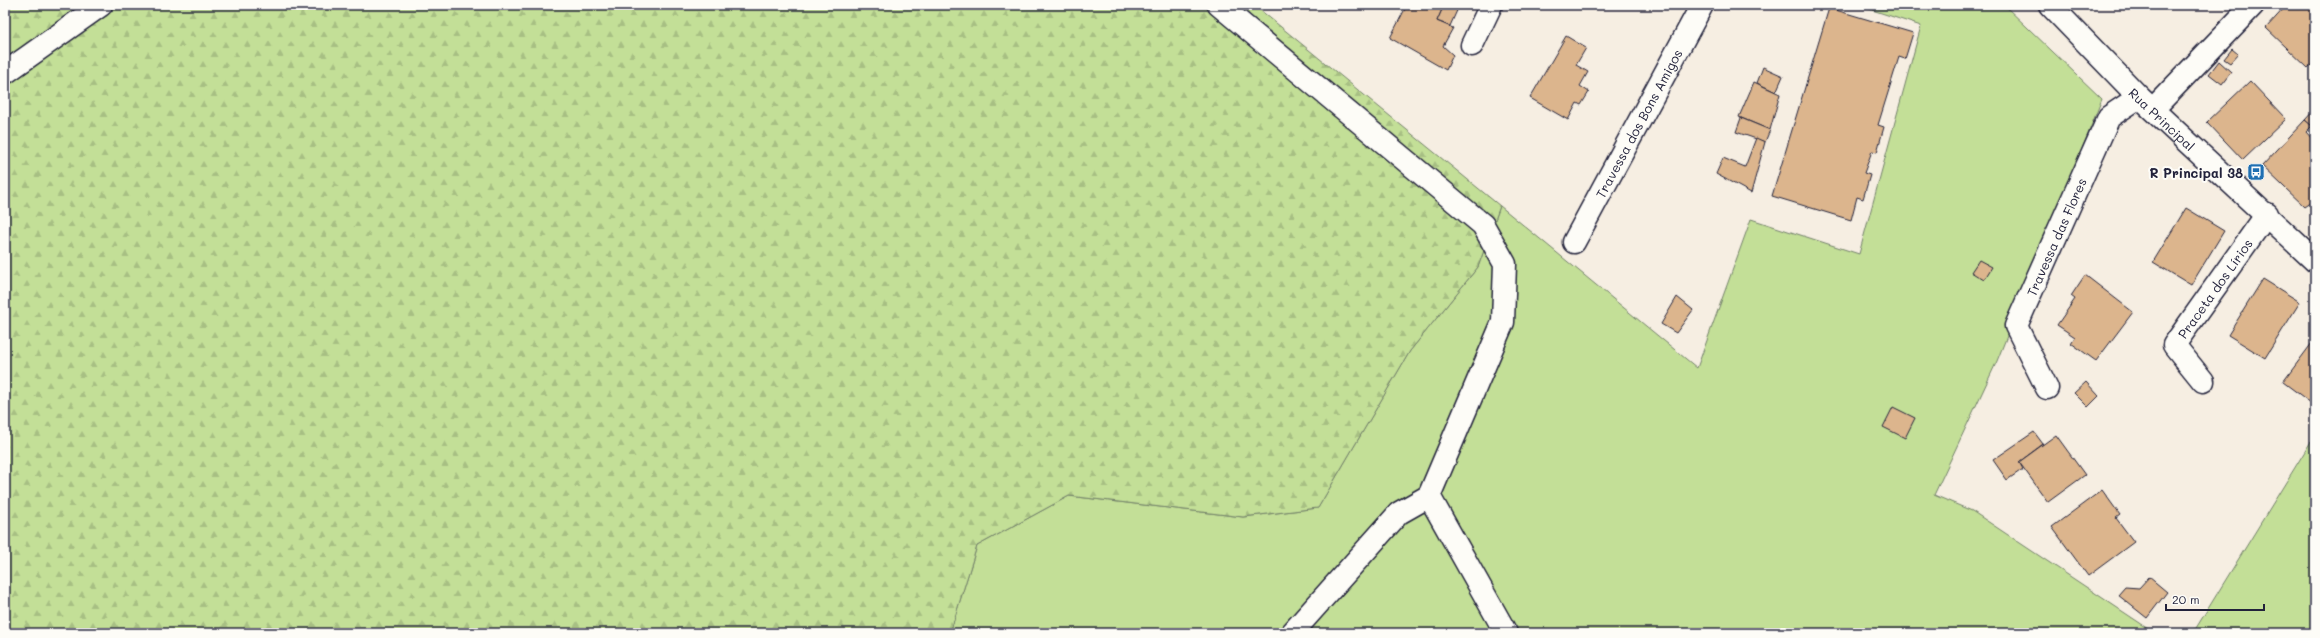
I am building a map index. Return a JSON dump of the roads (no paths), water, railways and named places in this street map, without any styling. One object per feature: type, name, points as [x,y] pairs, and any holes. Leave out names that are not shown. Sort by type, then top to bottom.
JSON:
[{"type":"street","points":[[5,74],[101,5]]},
{"type":"street","points":[[1219,5],[1484,225],[1505,264],[1503,322],[1429,496],[1399,513],[1292,633]]},
{"type":"street","points":[[1472,45],[1492,5]]},
{"type":"street","name":"Travessa dos Bons Amigos","points":[[1574,242],[1702,5]]},
{"type":"street","name":"Rua Principal","points":[[2050,5],[2147,102],[2267,214],[2311,249]]},
{"type":"street","name":"Travessa das Flores","points":[[2046,388],[2016,326],[2109,117],[2147,102],[2253,5]]},
{"type":"street","name":"Praceta dos Lírios","points":[[2202,381],[2174,345],[2267,214]]},
{"type":"street","points":[[1429,496],[1506,633]]},
{"type":"place","name":"R Principal 38","points":[[2256,172]]}]
